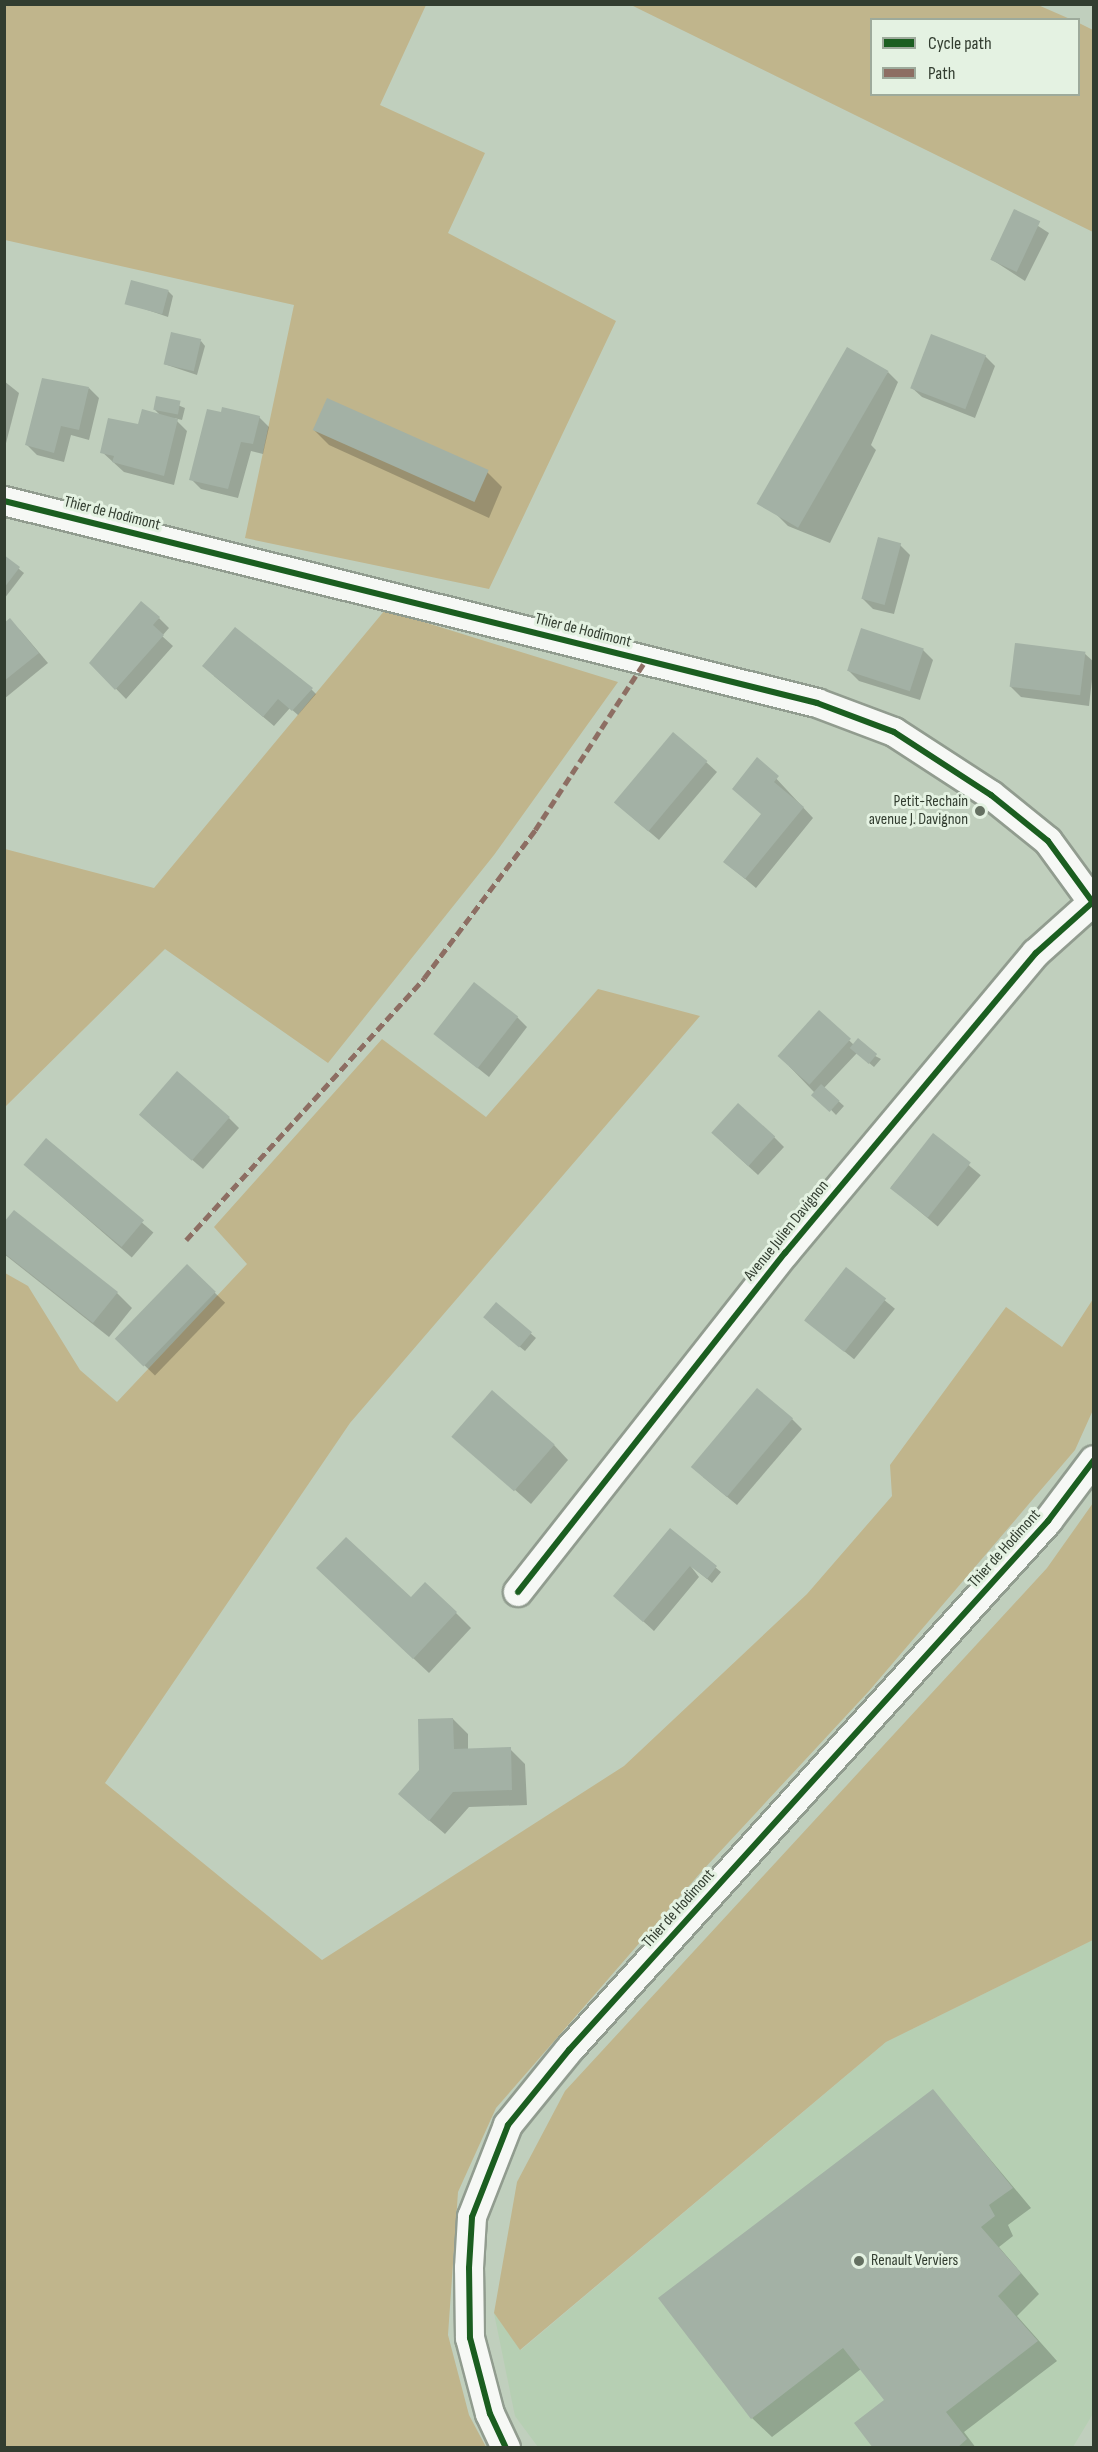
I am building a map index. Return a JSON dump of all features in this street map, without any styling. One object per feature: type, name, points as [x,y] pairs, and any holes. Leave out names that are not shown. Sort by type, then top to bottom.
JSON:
[{"type":"street","name":"Thier de Hodimont","points":[[4,501],[817,703],[894,732],[991,795],[1048,841],[1093,902]]},
{"type":"street","name":"Avenue Julien Davignon","points":[[518,1592],[785,1253],[1036,953],[1093,902]]},
{"type":"street","name":"Thier de Hodimont","points":[[506,2448],[490,2414],[470,2338],[469,2268],[472,2217],[508,2125],[569,2050],[1048,1521],[1094,1460]]},
{"type":"shaded area","points":[[5,5],[426,5],[380,105],[485,153],[448,233],[616,321],[489,589],[245,538],[294,305],[5,240]]},
{"type":"shaded area","points":[[631,5],[1038,5],[1068,18],[870,18],[870,96],[1080,96],[1080,24],[1093,30],[1093,232]]},
{"type":"shaded area","points":[[385,610],[618,682],[494,855],[328,1063],[165,949],[5,1107],[5,849],[154,888]]},
{"type":"shaded area","points":[[598,989],[700,1016],[350,1423],[105,1783],[322,1960],[624,1766],[807,1594],[892,1496],[890,1465],[1006,1307],[1062,1347],[1093,1299],[1093,1410],[1075,1450],[869,1691],[702,1871],[496,2108],[458,2192],[448,2335],[469,2415],[486,2447],[5,2447],[5,1273],[28,1286],[80,1370],[117,1402],[247,1264],[214,1227],[382,1039],[486,1117]]},
{"type":"shaded area","points":[[1093,1503],[1093,1940],[886,2042],[520,2350],[494,2313],[517,2182],[565,2091],[1047,1568]]},
{"type":"shaded area","points":[[1093,1940],[1094,2412],[1073,2447],[538,2447],[515,2416],[494,2313],[521,2350],[886,2042]]},
{"type":"building","points":[[1014,209],[1040,221],[1017,272],[990,260]]},
{"type":"building","points":[[131,280],[169,290],[162,314],[125,304]]},
{"type":"building","points":[[171,332],[201,339],[194,371],[164,364]]},
{"type":"building","points":[[931,334],[986,355],[965,409],[910,388]]},
{"type":"building","points":[[847,347],[889,371],[798,528],[756,504]]},
{"type":"building","points":[[42,378],[89,387],[79,430],[61,426],[54,453],[25,445]]},
{"type":"building","points":[[156,396],[181,401],[178,415],[153,410]]},
{"type":"building","points":[[327,398],[489,470],[474,502],[313,430]]},
{"type":"building","points":[[222,407],[260,416],[253,444],[241,442],[228,489],[189,480],[207,409],[221,412]]},
{"type":"building","points":[[142,409],[178,419],[164,476],[112,462],[114,456],[100,453],[108,418],[138,424]]},
{"type":"building","points":[[878,537],[901,543],[885,605],[861,599]]},
{"type":"building","points":[[4,555],[20,567],[4,588]]},
{"type":"building","points":[[141,601],[160,617],[153,625],[164,635],[115,690],[89,663]]},
{"type":"building","points":[[10,618],[39,653],[4,681],[4,623]]},
{"type":"building","points":[[235,627],[313,688],[292,711],[278,699],[263,717],[202,666]]},
{"type":"building","points":[[861,628],[924,648],[910,691],[847,671]]},
{"type":"building","points":[[1015,643],[1085,652],[1080,695],[1010,687]]},
{"type":"building","points":[[673,732],[707,761],[648,831],[614,802]]},
{"type":"building","points":[[757,757],[779,776],[774,782],[804,807],[745,879],[723,862],[761,814],[732,789]]},
{"type":"building","points":[[474,982],[518,1016],[477,1068],[433,1034]]},
{"type":"building","points":[[819,1010],[851,1039],[809,1085],[778,1056]]},
{"type":"building","points":[[858,1038],[877,1054],[869,1064],[850,1048]]},
{"type":"building","points":[[177,1071],[230,1117],[192,1161],[139,1115]]},
{"type":"building","points":[[821,1084],[840,1101],[830,1112],[811,1095]]},
{"type":"building","points":[[738,1103],[775,1136],[748,1166],[711,1133]]},
{"type":"building","points":[[933,1133],[971,1163],[928,1218],[890,1188]]},
{"type":"building","points":[[46,1138],[144,1220],[122,1247],[24,1165]]},
{"type":"building","points":[[14,1210],[118,1292],[93,1323],[4,1253],[4,1222]]},
{"type":"building","points":[[187,1264],[216,1292],[144,1367],[115,1339]]},
{"type":"building","points":[[846,1267],[886,1298],[844,1352],[804,1321]]},
{"type":"building","points":[[496,1302],[532,1332],[519,1348],[483,1317]]},
{"type":"building","points":[[757,1388],[793,1418],[727,1497],[691,1467]]},
{"type":"building","points":[[492,1390],[555,1444],[514,1491],[451,1437]]},
{"type":"building","points":[[670,1528],[717,1566],[707,1579],[690,1566],[643,1622],[613,1596]]},
{"type":"building","points":[[346,1537],[411,1597],[425,1582],[457,1612],[413,1659],[316,1568]]},
{"type":"building","points":[[453,1718],[454,1749],[511,1747],[512,1790],[453,1792],[429,1821],[398,1794],[419,1770],[418,1719]]},
{"type":"building","name":"Renault Verviers","points":[[933,2089],[1013,2188],[989,2205],[995,2216],[981,2227],[1021,2273],[998,2296],[1038,2341],[946,2412],[967,2439],[957,2448],[873,2448],[854,2423],[884,2400],[843,2348],[751,2419],[658,2298]]},
{"type":"marked path","points":[[186,1240],[424,978],[535,830],[646,660]]},
{"type":"cycle path","points":[[4,501],[817,703],[894,732],[991,795],[1048,841],[1094,904]]},
{"type":"cycle path","points":[[518,1592],[785,1253],[1036,953],[1094,901]]},
{"type":"cycle path","points":[[506,2448],[490,2414],[470,2338],[469,2268],[472,2217],[508,2125],[569,2050],[1048,1521],[1094,1460]]},
{"type":"place","name":"Petit-Rechain avenue J. Davignon","points":[[980,811]]},
{"type":"place","name":"Renault Verviers","points":[[859,2261]]}]
